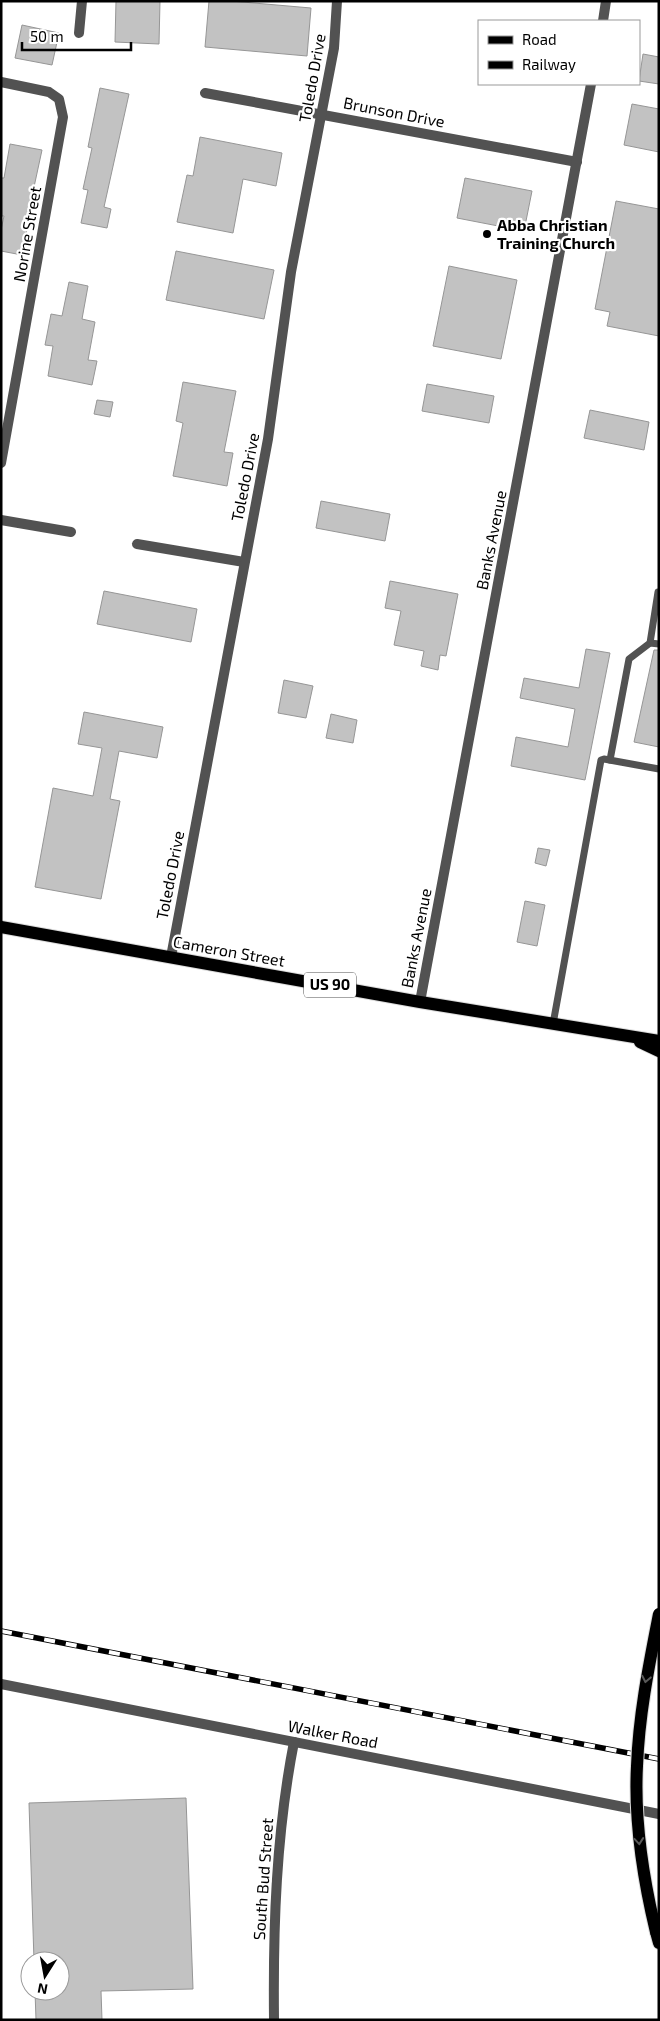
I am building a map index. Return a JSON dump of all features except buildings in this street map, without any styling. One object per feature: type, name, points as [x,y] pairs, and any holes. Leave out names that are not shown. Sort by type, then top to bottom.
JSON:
[{"type":"main road","name":"Cameron Street","points":[[1,927],[420,1002],[659,1041]]},
{"type":"main road","points":[[626,1036],[659,1051]]},
{"type":"main road","points":[[657,1937],[641,1858],[636,1767],[645,1688],[659,1614]]},
{"type":"street","points":[[79,33],[82,1]]},
{"type":"street","name":"Toledo Drive","points":[[170,957],[268,438],[291,272],[334,48],[337,1]]},
{"type":"street","points":[[603,20],[606,1]]},
{"type":"street","name":"Norine Street","points":[[1,82],[49,92],[59,99],[63,117],[1,463]]},
{"type":"street","name":"Banks Avenue","points":[[420,1002],[591,85]]},
{"type":"street","name":"Brunson Drive","points":[[205,93],[577,162]]},
{"type":"street","points":[[1,520],[71,532]]},
{"type":"street","points":[[137,544],[244,562]]},
{"type":"street","name":"Walker Road","points":[[1,1684],[659,1814]]},
{"type":"street","name":"South Bud Street","points":[[274,2020],[274,1938],[277,1872],[281,1826],[294,1742]]},
{"type":"lane","points":[[610,760],[629,658],[650,642],[658,592]]},
{"type":"lane","points":[[650,642],[659,644]]},
{"type":"lane","points":[[553,1024],[600,760],[610,760],[659,770]]},
{"type":"railway","points":[[1,1631],[659,1759]]},
{"type":"place","name":"Abba Christian Training Church","points":[[487,234]]}]
